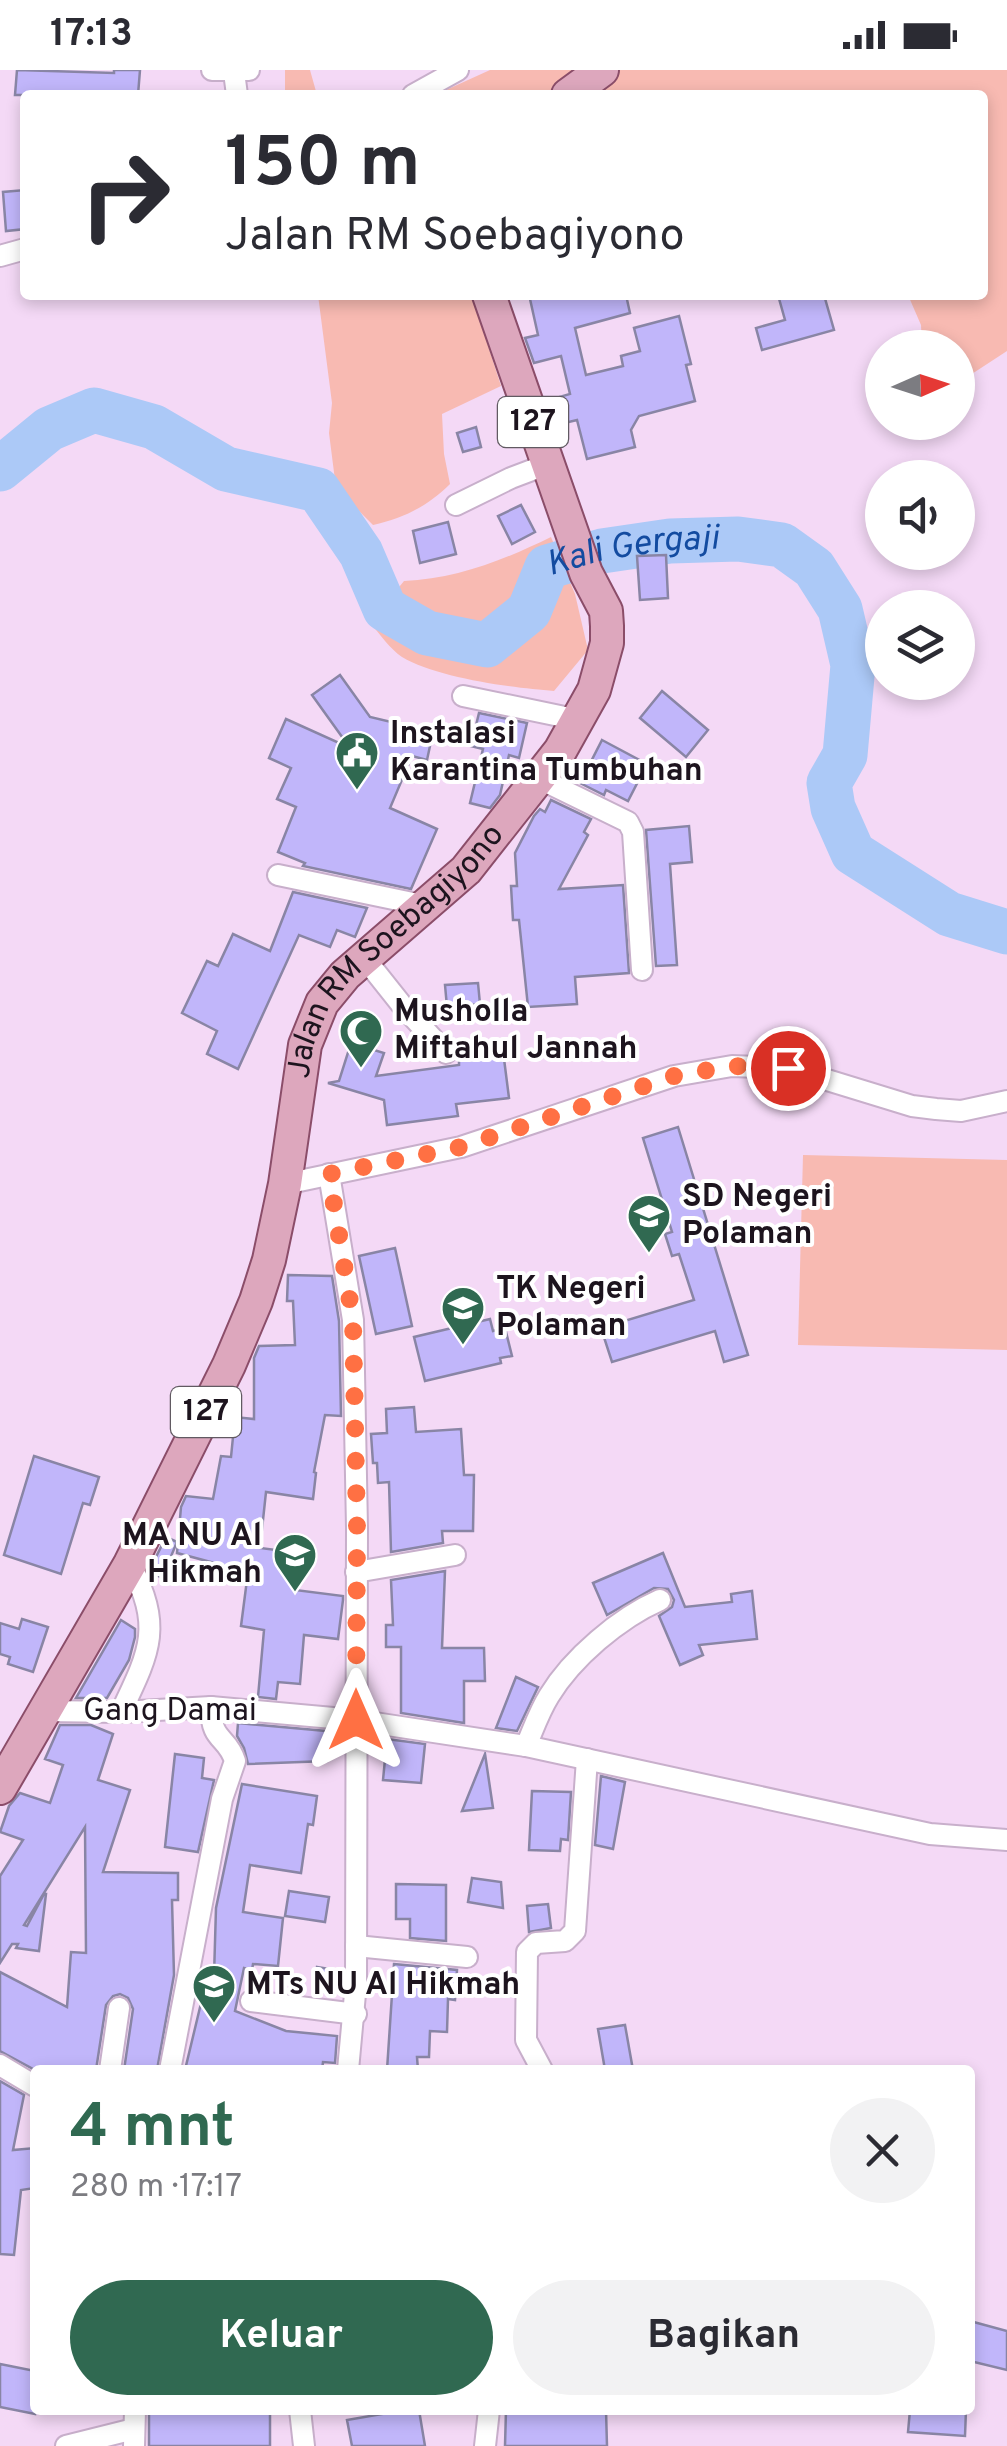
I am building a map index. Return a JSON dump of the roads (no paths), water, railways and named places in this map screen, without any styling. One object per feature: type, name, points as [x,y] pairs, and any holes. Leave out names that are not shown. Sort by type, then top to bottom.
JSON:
[{"type":"main road","points":[[575,90],[602,70]]},
{"type":"main road","name":"Jalan RM Soebagiyono","points":[[0,1788],[130,1564],[230,1364],[256,1301],[285,1184],[305,1045],[322,1003],[466,870],[540,778],[594,690],[607,642],[606,611],[582,561],[491,300]]},
{"type":"street","points":[[212,70],[242,71]]},
{"type":"street","points":[[422,90],[458,70]]},
{"type":"street","points":[[456,505],[548,464]]},
{"type":"street","points":[[462,696],[579,720]]},
{"type":"street","points":[[540,778],[628,822],[633,832],[642,970]]},
{"type":"street","points":[[278,875],[427,906]]},
{"type":"street","points":[[356,968],[401,1004],[446,1052]]},
{"type":"street","points":[[285,1184],[461,1147],[674,1076],[732,1066],[788,1068],[924,1108],[961,1111],[1007,1101]]},
{"type":"street","points":[[329,1174],[353,1320],[356,2014],[349,2065]]},
{"type":"street","points":[[356,1572],[454,1555]]},
{"type":"street","points":[[121,1712],[138,1675],[150,1634],[147,1601],[130,1564]]},
{"type":"street","points":[[526,1746],[548,1698],[567,1673],[625,1618],[660,1600]]},
{"type":"street","points":[[171,2065],[222,1799],[235,1761],[212,1730],[211,1707]]},
{"type":"street","name":"Gang Damai","points":[[44,1711],[211,1707],[356,1720],[526,1746],[930,1834],[1007,1840]]},
{"type":"street","points":[[539,2065],[526,2040],[527,1952],[536,1942],[565,1941],[575,1932],[587,1759]]},
{"type":"street","points":[[356,1946],[467,1957]]},
{"type":"street","points":[[251,2001],[356,2014]]},
{"type":"street","points":[[111,2065],[119,2008]]},
{"type":"street","points":[[0,2065],[30,2083]]},
{"type":"street","points":[[301,2415],[304,2446]]},
{"type":"street","points":[[485,2446],[488,2415]]},
{"type":"street","points":[[66,2446],[134,2428]]},
{"type":"waterway","name":"Kali Gergaji","points":[[0,469],[49,429],[94,410],[154,427],[226,469],[318,490],[361,553],[385,609],[427,633],[487,645],[529,611],[547,567],[602,551],[670,541],[738,539],[782,545],[814,568],[840,609],[853,665],[845,755],[829,783],[833,808],[853,853],[949,914],[1007,932]]},
{"type":"place","name":"Instalasi Karantina Tumbuhan","points":[[357,791]]},
{"type":"place","name":"Musholla Miftahul Jannah","points":[[361,1069]]},
{"type":"place","name":"SD Negeri Polaman","points":[[649,1254]]},
{"type":"place","name":"TK Negeri Polaman","points":[[463,1346]]},
{"type":"place","name":"MA NU Al Hikmah","points":[[295,1593]]},
{"type":"place","name":"MTs NU Al Hikmah","points":[[214,2024]]}]
